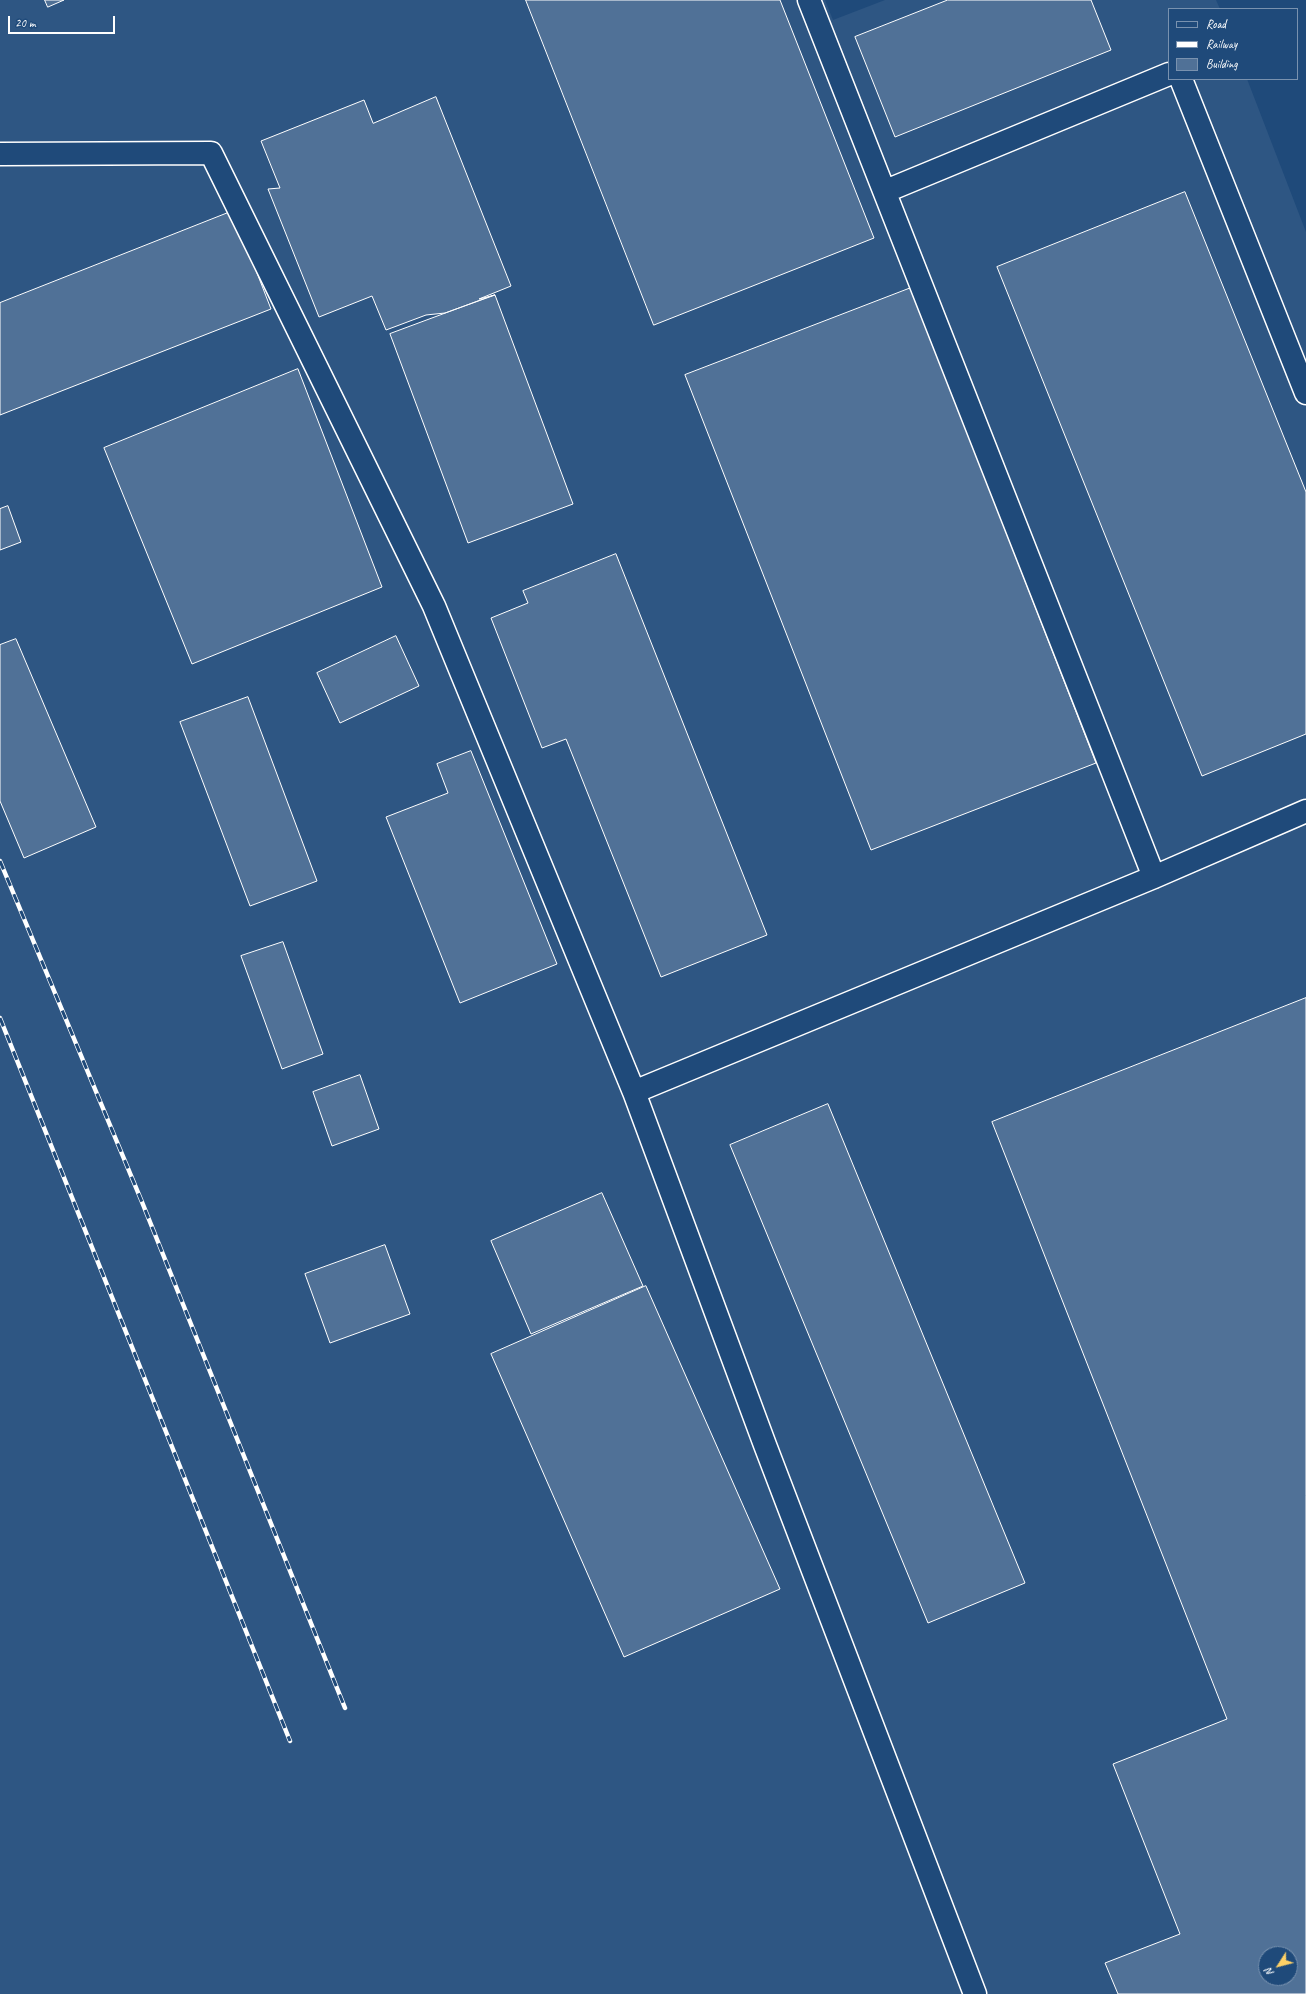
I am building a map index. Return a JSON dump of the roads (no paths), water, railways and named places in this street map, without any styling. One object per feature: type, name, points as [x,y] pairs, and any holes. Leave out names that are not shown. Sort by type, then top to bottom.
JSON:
[{"type":"lane","points":[[810,0],[1154,877]]},
{"type":"lane","points":[[886,192],[1168,74]]},
{"type":"lane","points":[[1181,80],[1306,393]]},
{"type":"lane","points":[[0,154],[211,153],[434,606],[634,1092],[763,1438],[974,1994]]},
{"type":"lane","points":[[634,1092],[1154,877],[1306,811]]},
{"type":"railway","points":[[0,861],[142,1202],[345,1708]]},
{"type":"railway","points":[[0,1018],[290,1741]]}]
